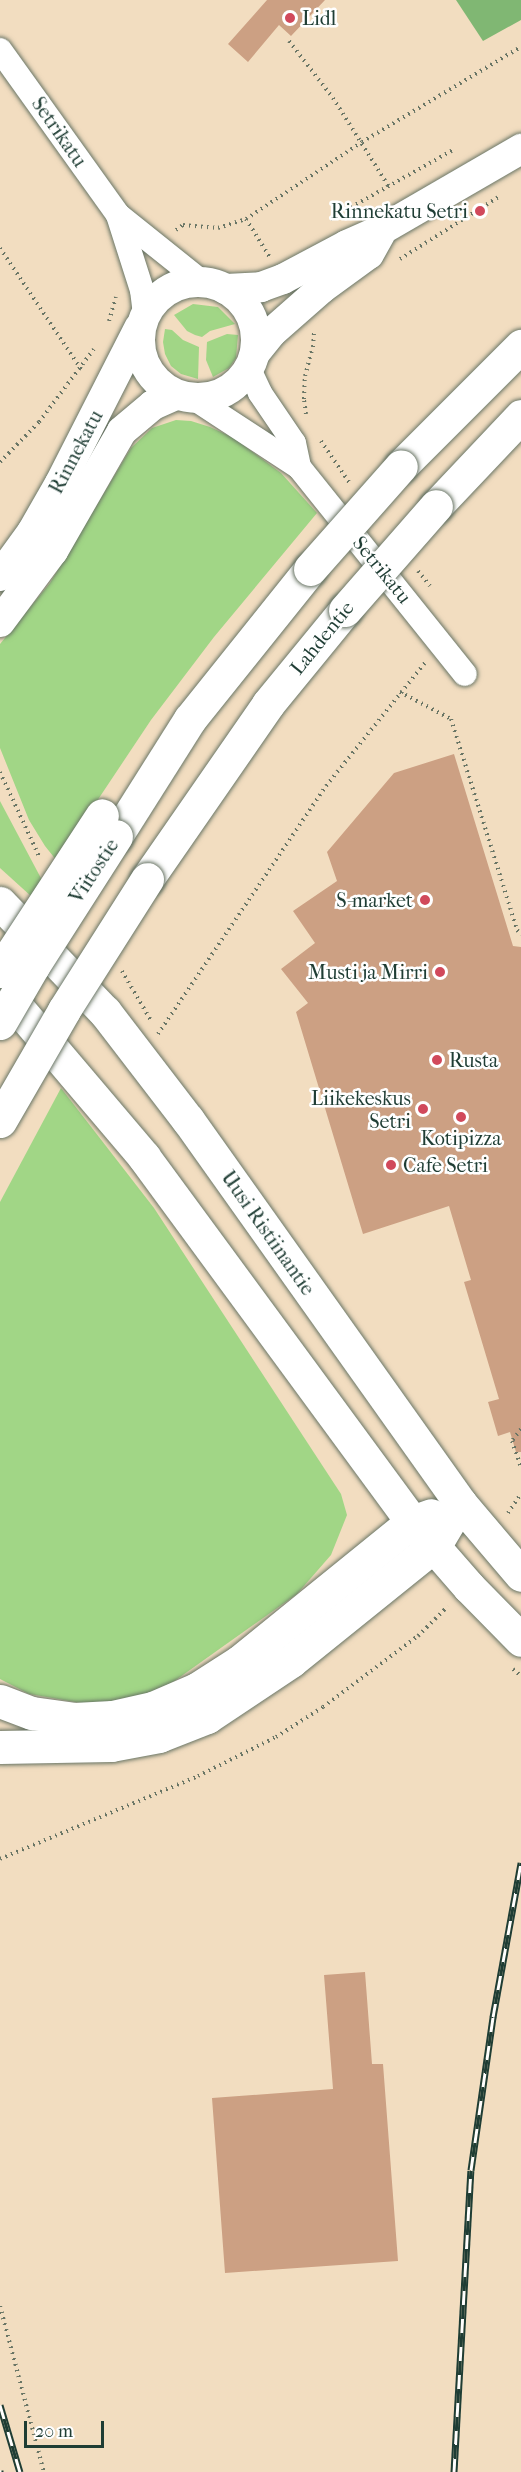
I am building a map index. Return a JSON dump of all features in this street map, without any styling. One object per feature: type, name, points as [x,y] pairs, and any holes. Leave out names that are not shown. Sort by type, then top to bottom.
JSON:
[{"type":"main road","name":"Viitostie","points":[[0,1023],[109,825],[190,719],[310,569],[401,466],[521,346]]},
{"type":"main road","name":"Lahdentie","points":[[0,1121],[64,1010],[147,879],[268,704],[345,610],[436,506],[521,416]]},
{"type":"main road","points":[[0,971],[109,825]]},
{"type":"main road","name":"Uusi Ristiinantie","points":[[0,903],[105,1012],[188,1120],[460,1503],[521,1575]]},
{"type":"main road","points":[[0,987],[144,1157],[412,1522],[435,1545],[469,1587],[521,1640]]},
{"type":"main road","points":[[0,1701],[32,1713],[74,1719],[112,1717],[153,1708],[196,1689],[239,1662],[412,1522],[460,1503]]},
{"type":"main road","points":[[0,1747],[111,1745],[159,1736],[207,1717],[291,1661],[435,1545],[460,1503]]},
{"type":"street","name":"Setrikatu","points":[[0,50],[118,215],[142,290],[144,318]]},
{"type":"street","points":[[383,229],[369,254],[321,289],[271,333],[239,382],[226,392],[211,398],[185,397],[157,382],[144,364],[140,351],[144,318],[163,293],[175,286],[261,287],[284,279],[347,245],[383,229],[521,149]]},
{"type":"street","name":"Setrikatu","points":[[118,215],[214,285]]},
{"type":"street","points":[[214,285],[238,297],[251,316],[256,338],[252,361]]},
{"type":"street","name":"Rinnekatu","points":[[0,576],[32,532],[60,483],[144,318]]},
{"type":"street","name":"Setrikatu","points":[[252,361],[261,393],[294,443],[299,467]]},
{"type":"street","name":"Setrikatu","points":[[185,397],[299,467],[465,674]]},
{"type":"street","name":"Rinnekatu","points":[[0,622],[53,551],[122,431],[153,405],[185,397]]},
{"type":"path","points":[[289,40],[362,142],[389,187]]},
{"type":"path","points":[[170,234],[183,225],[218,228],[246,219],[362,142],[521,47]]},
{"type":"path","points":[[328,220],[453,150]]},
{"type":"path","points":[[393,263],[501,196]]},
{"type":"path","points":[[246,219],[272,262]]},
{"type":"path","points":[[0,248],[81,369]]},
{"type":"path","points":[[267,254],[278,248]]},
{"type":"path","points":[[108,323],[116,299],[115,288]]},
{"type":"path","points":[[314,330],[320,324]]},
{"type":"path","points":[[0,462],[39,422],[81,369],[99,340]]},
{"type":"path","points":[[400,692],[452,719],[517,930],[521,934]]},
{"type":"path","points":[[521,1429],[512,1441],[521,1467]]},
{"type":"path","points":[[506,1516],[521,1494]]},
{"type":"path","points":[[0,1859],[198,1776],[276,1737],[323,1707],[418,1636],[446,1608]]},
{"type":"path","points":[[0,2306],[44,2472]]},
{"type":"green space","points":[[456,0],[521,0],[521,20],[483,41]]},
{"type":"green space","points":[[193,304],[218,307],[235,324],[210,331],[202,337],[195,335],[187,331],[174,315]]},
{"type":"green space","points":[[165,329],[172,330],[183,340],[199,347],[198,379],[181,374],[171,366],[165,354],[163,342]]},
{"type":"green space","points":[[227,334],[238,335],[236,358],[229,368],[213,377],[206,360],[207,342]]},
{"type":"green space","points":[[176,420],[191,421],[234,438],[281,473],[317,513],[214,637],[151,720],[57,861],[29,820],[0,748],[0,644],[50,583],[131,448],[152,428]]},
{"type":"green space","points":[[0,801],[43,882],[32,897],[0,868]]},
{"type":"green space","points":[[61,1088],[154,1208],[341,1494],[347,1515],[331,1555],[297,1594],[173,1682],[152,1692],[121,1700],[87,1704],[29,1694],[0,1679],[0,1202]]},
{"type":"building","points":[[267,0],[325,0],[291,36],[279,25],[248,62],[228,44]]},
{"type":"building","name":"Liikekeskus Setri","points":[[454,754],[513,946],[521,947],[521,1452],[516,1452],[510,1432],[498,1436],[488,1402],[499,1399],[464,1282],[471,1280],[449,1206],[363,1234],[296,1012],[308,1003],[281,969],[315,943],[293,911],[337,881],[327,852],[394,773]]},
{"type":"building","points":[[365,1972],[372,2064],[383,2064],[398,2261],[225,2273],[212,2098],[333,2089],[324,1975]]},
{"type":"railway","points":[[454,2472],[471,2170],[493,2017],[521,1863]]},
{"type":"railway","points":[[0,2405],[20,2472]]},
{"type":"place","name":"Lidl","points":[[290,18]]},
{"type":"place","name":"Rinnekatu Setri","points":[[480,211]]},
{"type":"place","name":"S-market","points":[[425,900]]},
{"type":"place","name":"Musti ja Mirri","points":[[440,972]]},
{"type":"place","name":"Rusta","points":[[437,1060]]},
{"type":"place","name":"Liikekeskus Setri","points":[[423,1109]]},
{"type":"place","name":"Kotipizza","points":[[461,1117]]},
{"type":"place","name":"Cafe Setri","points":[[391,1165]]}]
